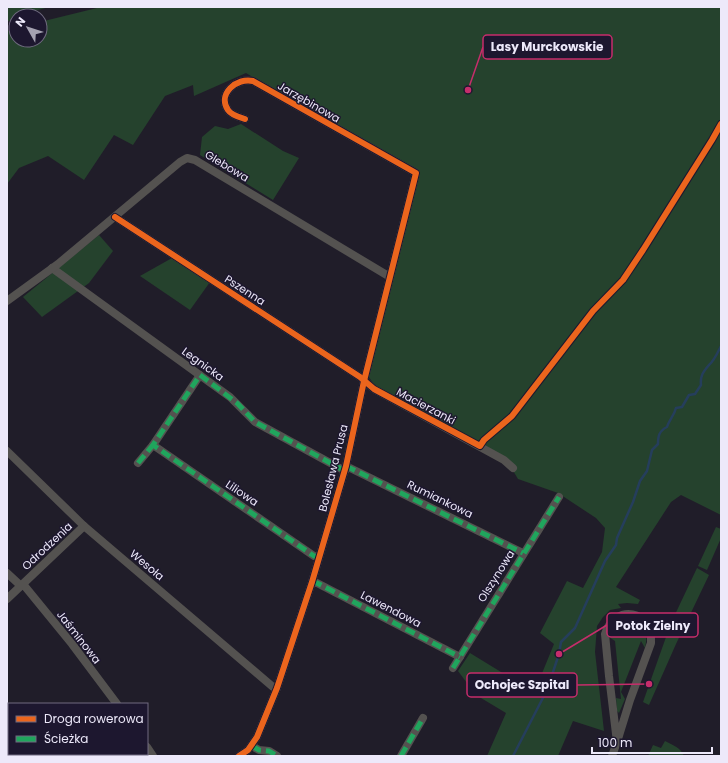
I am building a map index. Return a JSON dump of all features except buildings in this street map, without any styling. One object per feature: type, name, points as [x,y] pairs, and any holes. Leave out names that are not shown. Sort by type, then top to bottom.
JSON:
[{"type":"street","name":"Jarzębinowa","points":[[244,119],[229,112],[225,99],[227,91],[230,87],[246,80],[253,81],[416,173]]},
{"type":"street","name":"Glebowa","points":[[7,301],[52,268],[180,162],[187,158],[193,159],[390,277]]},
{"type":"street","name":"Bolesława Prusa","points":[[240,756],[252,746],[257,737],[277,688],[312,582],[345,468],[364,382],[416,173]]},
{"type":"street","name":"Pszenna","points":[[115,217],[364,382]]},
{"type":"street","name":"Legnicka","points":[[52,268],[237,403],[255,422],[345,468]]},
{"type":"street","points":[[138,463],[200,375]]},
{"type":"street","name":"Macierzanki","points":[[364,382],[504,460],[513,468]]},
{"type":"street","name":"Liliowa","points":[[152,445],[314,556],[319,557]]},
{"type":"street","name":"Wesoła","points":[[7,451],[84,526],[273,687],[277,688]]},
{"type":"street","name":"Rumiankowa","points":[[345,468],[523,553]]},
{"type":"street","name":"Olszynowa","points":[[453,668],[559,497]]},
{"type":"street","name":"Odrodzenia","points":[[7,599],[84,526]]},
{"type":"street","name":"Jaśminowa","points":[[7,573],[22,585],[72,644],[116,703]]},
{"type":"street","name":"Lawendowa","points":[[312,582],[317,583],[460,657]]},
{"type":"street","points":[[612,756],[617,742],[630,700],[651,643],[652,634],[646,623],[640,618],[631,614],[624,614],[612,621],[607,627],[605,634],[617,742]]},
{"type":"street","points":[[401,756],[423,718]]},
{"type":"street","points":[[252,746],[259,750],[269,751],[277,756]]},
{"type":"green space","points":[[7,7],[49,7],[8,8],[7,22]]},
{"type":"green space","points":[[101,7],[721,7],[721,515],[681,495],[671,502],[616,587],[640,600],[638,604],[618,604],[621,608],[610,610],[597,626],[595,652],[604,731],[573,721],[558,756],[487,756],[506,713],[476,695],[458,671],[470,653],[519,683],[521,680],[536,688],[554,644],[540,633],[567,581],[583,588],[602,552],[605,528],[596,518],[558,493],[518,479],[512,469],[376,387],[368,376],[420,172],[416,173],[246,73],[194,96],[193,85],[165,96],[133,145],[114,135],[84,180],[48,156],[19,168],[7,184],[7,31],[8,48],[48,48],[48,20]]},
{"type":"green space","points":[[241,124],[283,151],[299,158],[273,200],[200,155],[202,137],[215,126],[228,129]]},
{"type":"green space","points":[[99,235],[113,251],[89,283],[42,317],[23,297]]},
{"type":"green space","points":[[172,258],[210,282],[190,310],[140,276]]},
{"type":"green space","points":[[716,527],[721,529],[721,538],[707,570],[698,566]]},
{"type":"green space","points":[[697,568],[709,575],[649,705],[643,702],[671,623]]},
{"type":"green space","points":[[627,618],[633,619],[642,625],[646,632],[646,642],[645,648],[641,641],[621,692],[625,699],[619,713],[617,711],[616,698],[621,699],[615,641],[609,637],[615,624]]},
{"type":"green space","points":[[665,741],[674,745],[683,753],[684,756],[648,756],[653,745],[661,748]]},
{"type":"waterway","points":[[513,756],[547,690],[559,654],[561,642],[575,628],[605,561],[616,545],[617,538],[633,502],[640,481],[647,471],[652,450],[658,444],[658,439],[662,430],[667,427],[676,408],[682,407],[689,395],[695,394],[701,385],[701,379],[704,372],[714,359],[721,346]]},
{"type":"marked path","points":[[319,557],[314,556],[153,445],[200,375],[237,403],[255,422],[345,471]]},
{"type":"marked path","points":[[138,463],[153,445]]},
{"type":"marked path","points":[[346,466],[523,553]]},
{"type":"marked path","points":[[453,668],[559,497]]},
{"type":"marked path","points":[[312,582],[317,583],[460,657]]},
{"type":"marked path","points":[[401,756],[423,718]]},
{"type":"marked path","points":[[252,746],[259,750],[269,751],[277,756]]},
{"type":"cycle path","points":[[239,756],[248,750],[257,737],[277,688],[312,582],[346,466],[364,381],[416,173],[253,81],[247,80],[235,84],[230,88],[225,98],[225,104],[229,112],[235,116],[245,119]]},
{"type":"cycle path","points":[[115,217],[360,377],[374,389],[480,446],[484,440],[512,416],[593,311],[623,280],[721,124]]},
{"type":"place","name":"Lasy Murckowskie","points":[[468,90]]},
{"type":"place","name":"Potok Zielny","points":[[559,654]]},
{"type":"place","name":"Ochojec Szpital","points":[[649,684]]}]
